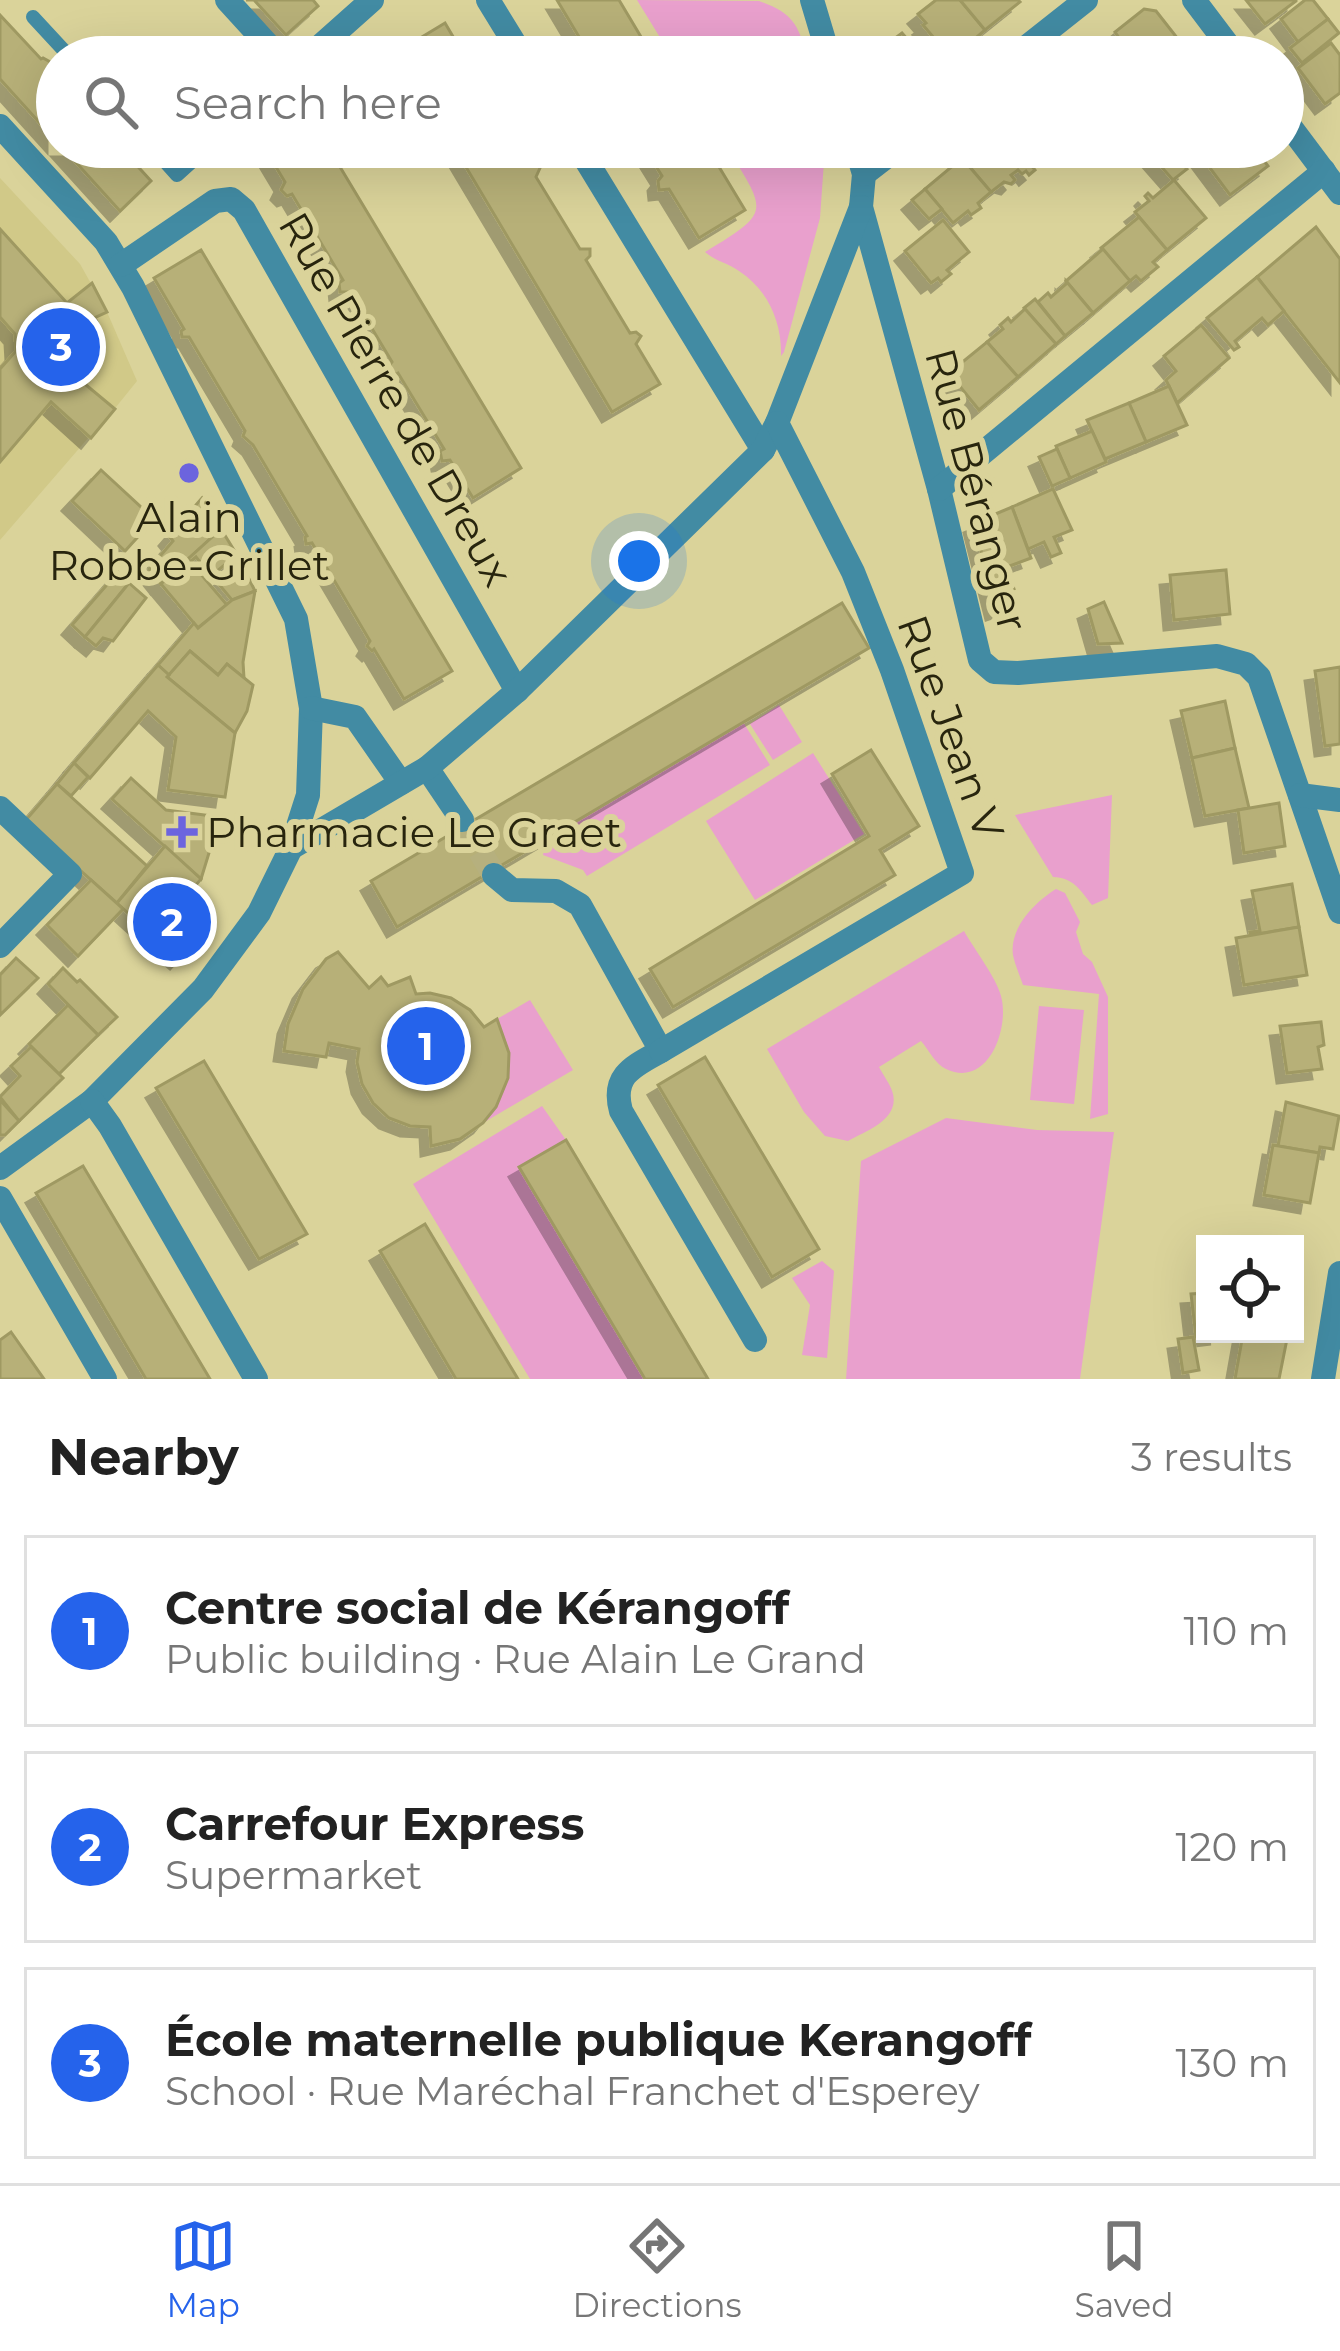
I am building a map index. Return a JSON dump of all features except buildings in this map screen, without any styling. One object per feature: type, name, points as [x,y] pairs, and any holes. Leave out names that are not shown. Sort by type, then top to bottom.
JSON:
[{"type":"street","points":[[227,0],[260,36]]},
{"type":"street","points":[[332,36],[372,0]]},
{"type":"street","points":[[488,0],[510,36]]},
{"type":"street","points":[[812,0],[823,36]]},
{"type":"street","points":[[1041,36],[1086,0]]},
{"type":"street","points":[[1194,0],[1221,36]]},
{"type":"street","points":[[0,126],[36,165]]},
{"type":"street","points":[[1304,145],[1340,193]]},
{"type":"street","points":[[0,1168],[92,1101],[203,988],[259,913],[291,848],[308,795],[311,708],[296,619],[121,265],[39,168]]},
{"type":"street","points":[[591,168],[763,450]]},
{"type":"street","name":"Rue Béranger","points":[[862,168],[861,207],[939,489],[980,660],[994,672],[1018,673],[1217,656],[1246,664],[1259,677],[1340,911]]},
{"type":"street","points":[[864,175],[873,168]]},
{"type":"street","points":[[939,489],[1324,171]]},
{"type":"street","name":"Rue Pierre de Dreux","points":[[121,265],[215,201],[231,199],[244,210],[517,692]]},
{"type":"street","points":[[291,848],[427,768],[517,692],[763,450],[861,207]]},
{"type":"street","name":"Rue Jean V","points":[[662,1051],[962,873],[853,572],[777,423]]},
{"type":"street","points":[[311,708],[356,717],[401,783]]},
{"type":"street","points":[[427,768],[462,820]]},
{"type":"street","points":[[1300,796],[1340,800]]},
{"type":"street","points":[[0,808],[70,874],[0,946]]},
{"type":"street","points":[[494,875],[512,890],[556,891],[580,905],[662,1051],[620,1080],[621,1111],[755,1340]]},
{"type":"street","points":[[92,1101],[256,1379]]},
{"type":"street","points":[[0,1198],[105,1379]]},
{"type":"street","points":[[1323,1379],[1340,1273]]},
{"type":"lane","points":[[33,17],[51,36]]},
{"type":"shaded area","points":[[637,0],[759,1],[792,21],[800,36],[659,36]]},
{"type":"shaded area","points":[[740,168],[824,168],[820,218],[781,356],[776,319],[765,297],[739,271],[705,252],[752,218],[756,208]]},
{"type":"shaded area","points":[[0,178],[80,264],[137,381],[0,540]]},
{"type":"shaded area","points":[[779,705],[802,742],[773,760],[750,724]]},
{"type":"shaded area","points":[[743,722],[770,765],[587,876],[583,870],[543,855],[546,839]]},
{"type":"shaded area","points":[[813,753],[864,834],[755,900],[706,821]]},
{"type":"shaded area","points":[[1112,795],[1108,898],[1092,905],[1071,882],[1053,877],[1015,815]]},
{"type":"shaded area","points":[[1056,889],[1065,893],[1080,922],[1076,932],[1083,954],[1092,962],[1108,997],[1108,1114],[1090,1119],[1099,994],[1023,985],[1013,955],[1015,935],[1025,917]]},
{"type":"shaded area","points":[[964,931],[1001,996],[1002,1024],[993,1052],[974,1071],[961,1073],[942,1067],[921,1041],[879,1067],[893,1094],[886,1118],[848,1141],[825,1136],[804,1112],[767,1049]]},
{"type":"shaded area","points":[[530,1000],[573,1070],[483,1123],[499,1098],[506,1073],[506,1047],[497,1019]]},
{"type":"shaded area","points":[[1039,1006],[1084,1010],[1074,1104],[1030,1100]]},
{"type":"shaded area","points":[[542,1106],[566,1140],[519,1168],[645,1379],[530,1379],[413,1184]]},
{"type":"shaded area","points":[[946,1118],[1037,1130],[1114,1132],[1080,1379],[846,1379],[861,1161]]},
{"type":"shaded area","points":[[822,1261],[834,1271],[827,1358],[802,1355],[810,1305],[792,1278]]},
{"type":"tunnel","points":[[462,820],[494,875]]},
{"type":"place","name":"École maternelle publique Kerangoff","points":[[61,347]]},
{"type":"place","name":"Alain Robbe-Grillet","points":[[189,473]]},
{"type":"place","name":"Pharmacie Le Graet","points":[[182,832]]},
{"type":"place","name":"Carrefour Express","points":[[172,922]]},
{"type":"place","name":"Centre social de Kérangoff","points":[[426,1046]]}]
